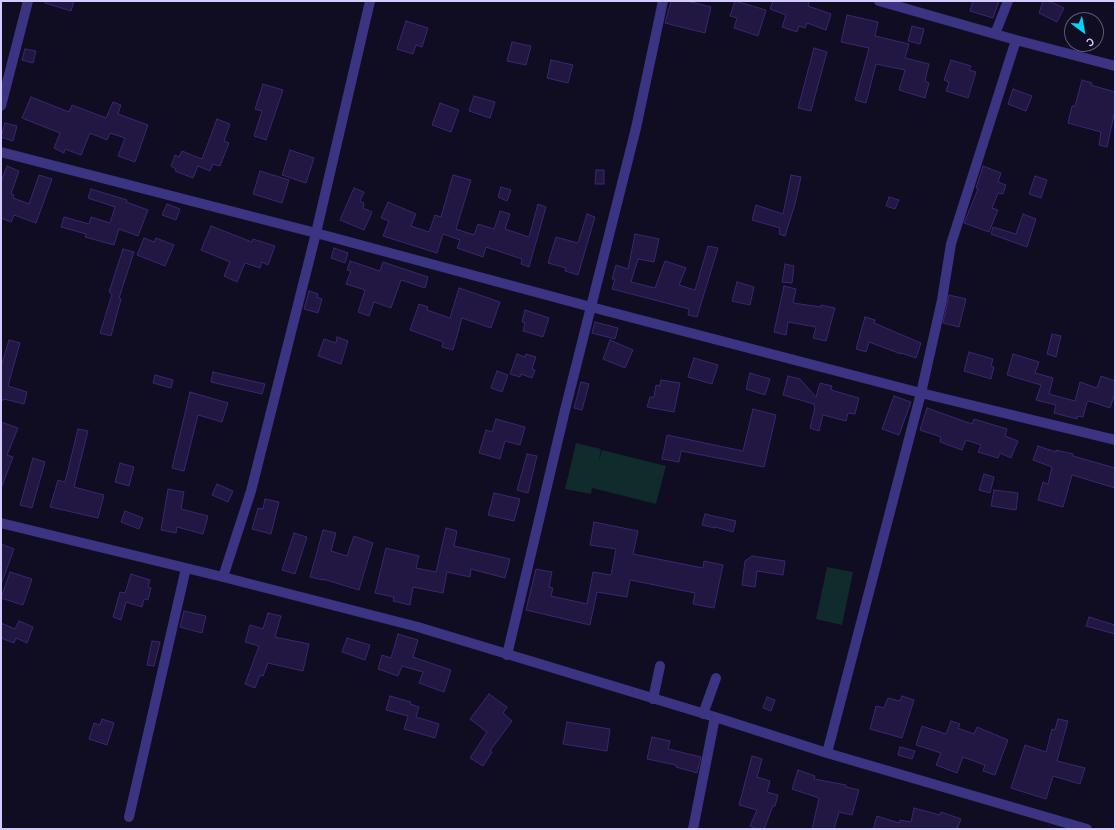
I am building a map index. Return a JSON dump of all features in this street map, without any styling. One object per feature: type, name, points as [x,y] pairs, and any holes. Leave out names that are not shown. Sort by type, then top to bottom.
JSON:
[{"type":"street","points":[[1,106],[28,1]]},
{"type":"street","points":[[223,577],[251,491],[316,233],[370,1]]},
{"type":"street","points":[[506,655],[565,410],[636,128],[663,1]]},
{"type":"street","points":[[879,1],[1016,40],[1115,66]]},
{"type":"street","points":[[995,34],[1008,1]]},
{"type":"street","points":[[827,753],[921,394],[942,300],[951,244],[1016,40]]},
{"type":"street","points":[[1,152],[316,233],[921,394],[1115,440]]},
{"type":"street","points":[[1,523],[223,577],[418,627],[506,655],[715,717],[827,753],[1087,829]]},
{"type":"street","points":[[129,817],[186,568]]},
{"type":"street","points":[[653,699],[660,666]]},
{"type":"street","points":[[703,714],[716,678]]},
{"type":"street","points":[[693,829],[715,717]]},
{"type":"green space","points":[[576,443],[601,449],[599,461],[602,450],[666,466],[656,504],[592,488],[591,494],[565,489]]},
{"type":"green space","points":[[827,567],[853,572],[842,625],[816,619]]},
{"type":"building","points":[[46,1],[74,1],[71,11],[45,3]]},
{"type":"building","points":[[671,1],[687,1],[711,7],[705,33],[665,23]]},
{"type":"building","points":[[735,1],[766,10],[758,36],[734,28],[737,18],[730,16]]},
{"type":"building","points":[[773,1],[809,1],[808,6],[831,14],[826,30],[807,23],[805,28],[799,26],[797,32],[782,27],[786,15],[770,9]]},
{"type":"building","points":[[973,1],[999,1],[993,18],[970,11]]},
{"type":"building","points":[[1043,1],[1049,1],[1064,8],[1057,22],[1039,13]]},
{"type":"building","points":[[847,15],[878,22],[875,36],[909,44],[905,58],[929,64],[925,81],[929,83],[925,98],[899,90],[905,70],[876,64],[866,103],[855,100],[869,48],[841,42]]},
{"type":"building","points":[[406,21],[428,28],[422,47],[416,45],[413,54],[397,49]]},
{"type":"building","points":[[912,26],[924,29],[920,44],[908,41]]},
{"type":"building","points":[[512,42],[531,46],[526,65],[507,61]]},
{"type":"building","points":[[814,48],[827,52],[811,111],[798,108]]},
{"type":"building","points":[[25,49],[36,51],[33,63],[22,60]]},
{"type":"building","points":[[551,60],[573,65],[568,83],[547,78]]},
{"type":"building","points":[[951,60],[971,66],[969,70],[976,72],[968,98],[946,91],[949,82],[944,80]]},
{"type":"building","points":[[1082,80],[1092,83],[1091,85],[1115,92],[1115,110],[1107,147],[1099,145],[1101,132],[1068,123],[1072,106],[1075,106]]},
{"type":"building","points":[[263,84],[283,90],[266,140],[254,136],[262,111],[255,109]]},
{"type":"building","points":[[1013,89],[1032,96],[1026,111],[1008,104]]},
{"type":"building","points":[[474,96],[495,102],[490,118],[469,111]]},
{"type":"building","points":[[31,97],[69,112],[72,105],[106,118],[113,102],[121,105],[118,114],[148,125],[135,162],[118,156],[125,138],[110,133],[107,140],[90,133],[81,155],[65,149],[64,153],[54,148],[60,133],[22,118]]},
{"type":"building","points":[[440,103],[459,110],[451,132],[432,125]]},
{"type":"building","points":[[217,119],[230,124],[224,141],[229,143],[220,166],[213,164],[210,171],[198,166],[193,178],[175,171],[176,169],[171,166],[175,155],[179,157],[182,151],[202,159]]},
{"type":"building","points":[[5,123],[17,126],[13,141],[1,137]]},
{"type":"building","points":[[290,150],[314,158],[306,183],[282,175]]},
{"type":"building","points":[[7,166],[19,171],[11,194],[14,195],[13,198],[29,204],[39,175],[52,179],[36,223],[14,215],[11,222],[1,218],[1,182]]},
{"type":"building","points":[[983,166],[1001,173],[998,182],[1006,185],[1003,194],[998,193],[992,208],[998,210],[989,232],[964,223],[978,189],[976,188]]},
{"type":"building","points":[[596,170],[604,170],[604,184],[595,184]]},
{"type":"building","points":[[260,171],[289,180],[282,203],[253,194]]},
{"type":"building","points":[[453,175],[471,180],[456,229],[474,235],[478,224],[494,229],[500,211],[510,214],[505,229],[529,237],[538,204],[546,207],[529,267],[521,264],[522,259],[486,247],[483,257],[457,248],[460,240],[443,234],[437,253],[383,236],[389,221],[381,218],[388,202],[416,214],[411,226],[429,232],[435,215],[441,217]]},
{"type":"building","points":[[791,175],[801,177],[795,204],[785,236],[779,234],[780,228],[752,220],[756,205],[783,214]]},
{"type":"building","points":[[1035,176],[1047,180],[1041,198],[1029,194]]},
{"type":"building","points":[[501,187],[511,190],[507,201],[498,197]]},
{"type":"building","points":[[354,188],[364,192],[360,201],[364,203],[363,208],[372,212],[364,230],[340,220]]},
{"type":"building","points":[[91,189],[127,200],[126,202],[148,210],[138,236],[119,229],[114,245],[85,237],[86,234],[61,227],[64,217],[89,224],[91,217],[110,223],[115,207],[88,198]]},
{"type":"building","points":[[889,197],[899,200],[895,209],[886,206]]},
{"type":"building","points":[[167,204],[180,209],[176,220],[162,215]]},
{"type":"building","points":[[587,214],[595,217],[578,275],[565,271],[566,268],[548,263],[556,237],[578,243]]},
{"type":"building","points":[[1023,214],[1036,219],[1027,247],[991,234],[993,227],[1016,234]]},
{"type":"building","points":[[211,226],[252,242],[253,239],[275,246],[268,265],[262,262],[260,268],[245,263],[237,282],[224,276],[230,262],[201,250]]},
{"type":"building","points":[[635,234],[659,239],[654,262],[638,259],[631,282],[655,288],[665,261],[686,268],[679,285],[695,290],[708,246],[718,248],[697,317],[688,315],[689,309],[612,289],[615,279],[612,279],[616,265],[628,269]]},
{"type":"building","points":[[144,238],[154,242],[156,238],[174,245],[165,266],[137,255]]},
{"type":"building","points":[[334,248],[348,253],[345,263],[331,258]]},
{"type":"building","points":[[123,249],[134,252],[119,298],[121,299],[111,336],[100,333],[112,294],[109,292]]},
{"type":"building","points":[[350,261],[380,271],[383,262],[428,277],[425,288],[401,280],[391,308],[374,302],[369,316],[358,312],[365,290],[346,284],[351,271],[347,270]]},
{"type":"building","points":[[785,264],[794,266],[792,283],[782,282]]},
{"type":"building","points":[[737,282],[754,287],[750,305],[732,301]]},
{"type":"building","points":[[784,286],[796,289],[793,303],[821,307],[821,305],[835,308],[826,341],[813,338],[816,327],[788,322],[786,335],[774,332]]},
{"type":"building","points":[[459,288],[500,302],[491,328],[462,318],[453,350],[442,347],[443,342],[410,330],[419,304],[428,307],[427,310],[450,318]]},
{"type":"building","points":[[309,291],[318,294],[317,297],[322,299],[318,313],[304,309]]},
{"type":"building","points":[[949,295],[966,299],[959,327],[943,323]]},
{"type":"building","points":[[525,310],[549,318],[543,337],[523,331],[525,323],[522,322]]},
{"type":"building","points":[[865,317],[875,320],[874,323],[921,343],[916,358],[869,342],[866,352],[856,349]]},
{"type":"building","points":[[595,322],[618,328],[615,339],[592,333]]},
{"type":"building","points":[[1052,334],[1061,336],[1056,357],[1047,354]]},
{"type":"building","points":[[337,337],[348,341],[341,364],[318,356],[324,339],[336,343]]},
{"type":"building","points":[[9,340],[20,343],[8,386],[27,392],[24,404],[4,399],[1,400],[1,367]]},
{"type":"building","points":[[610,340],[633,350],[625,368],[603,359]]},
{"type":"building","points":[[969,352],[993,359],[991,366],[994,367],[991,379],[964,371]]},
{"type":"building","points":[[517,354],[525,357],[526,354],[536,357],[532,369],[535,370],[532,378],[521,374],[520,377],[510,374]]},
{"type":"building","points":[[1013,354],[1039,362],[1035,373],[1053,378],[1049,394],[1075,401],[1080,382],[1097,388],[1101,376],[1115,381],[1115,393],[1110,408],[1089,401],[1087,402],[1083,417],[1077,416],[1077,419],[1054,413],[1056,405],[1036,400],[1041,385],[1007,375]]},
{"type":"building","points":[[694,358],[718,365],[712,384],[688,377]]},
{"type":"building","points":[[497,371],[508,375],[502,392],[491,388]]},
{"type":"building","points":[[213,372],[265,384],[262,394],[211,382]]},
{"type":"building","points":[[750,373],[770,379],[765,395],[746,389]]},
{"type":"building","points":[[155,375],[173,380],[171,388],[153,383]]},
{"type":"building","points":[[788,376],[800,379],[816,397],[820,383],[832,386],[831,390],[859,398],[855,414],[848,413],[846,421],[823,415],[819,431],[810,428],[815,407],[814,404],[783,395]]},
{"type":"building","points":[[661,380],[680,383],[674,412],[647,407],[650,397],[654,397],[656,385],[660,386]]},
{"type":"building","points":[[581,382],[589,384],[582,410],[574,408]]},
{"type":"building","points":[[190,392],[228,403],[222,422],[198,415],[184,471],[172,468]]},
{"type":"building","points":[[894,396],[911,402],[899,435],[882,429]]},
{"type":"building","points":[[927,408],[972,424],[974,419],[1007,429],[1005,436],[1018,441],[1011,458],[1000,453],[998,458],[978,452],[981,445],[966,440],[962,450],[940,442],[941,437],[920,430]]},
{"type":"building","points":[[753,409],[776,415],[764,467],[681,451],[679,462],[662,459],[667,435],[743,451]]},
{"type":"building","points":[[496,419],[525,427],[520,445],[505,441],[500,459],[479,453],[486,430],[492,432]]},
{"type":"building","points":[[1,422],[18,428],[7,455],[13,457],[2,486],[1,486]]},
{"type":"building","points":[[78,429],[88,431],[74,487],[104,495],[98,518],[50,507],[58,480],[65,482]]},
{"type":"building","points":[[1038,446],[1056,452],[1056,450],[1073,454],[1073,456],[1115,468],[1115,488],[1072,475],[1063,507],[1038,500],[1043,482],[1048,484],[1052,467],[1033,460]]},
{"type":"building","points":[[527,454],[537,456],[528,493],[517,490]]},
{"type":"building","points":[[33,458],[45,462],[32,508],[20,505]]},
{"type":"building","points":[[120,463],[134,467],[129,486],[115,482]]},
{"type":"building","points":[[984,474],[994,477],[990,493],[979,490]]},
{"type":"building","points":[[217,484],[233,491],[228,502],[212,495]]},
{"type":"building","points":[[168,489],[184,492],[181,509],[208,516],[203,534],[177,527],[176,533],[161,530]]},
{"type":"building","points":[[994,490],[1018,493],[1016,510],[991,506]]},
{"type":"building","points":[[494,493],[520,499],[514,521],[488,515]]},
{"type":"building","points":[[265,499],[279,502],[271,534],[252,529],[258,508],[263,509]]},
{"type":"building","points":[[125,511],[143,518],[139,529],[121,522]]},
{"type":"building","points":[[705,514],[736,521],[733,532],[702,525]]},
{"type":"building","points":[[594,522],[638,531],[633,554],[703,568],[704,561],[723,565],[714,608],[693,604],[695,593],[630,580],[627,597],[597,592],[590,625],[526,610],[536,569],[552,572],[549,587],[553,588],[551,596],[587,604],[593,572],[611,575],[616,549],[590,545]]},
{"type":"building","points":[[446,528],[457,531],[454,546],[510,559],[505,578],[471,569],[470,577],[447,572],[443,593],[413,587],[410,605],[393,601],[394,597],[375,593],[386,548],[419,556],[416,568],[436,572]]},
{"type":"building","points":[[323,530],[336,533],[331,551],[347,556],[354,536],[373,543],[359,590],[323,579],[310,577]]},
{"type":"building","points":[[294,533],[307,537],[295,574],[282,570]]},
{"type":"building","points":[[1,544],[14,549],[2,582],[1,582]]},
{"type":"building","points":[[752,556],[785,561],[783,575],[757,571],[755,587],[742,585],[745,561]]},
{"type":"building","points":[[10,572],[32,579],[23,605],[1,598]]},
{"type":"building","points":[[131,574],[150,580],[148,587],[151,588],[148,600],[144,599],[142,607],[126,602],[121,620],[113,617],[120,592],[125,593]]},
{"type":"building","points":[[184,611],[206,616],[202,633],[180,627]]},
{"type":"building","points":[[268,613],[281,616],[275,637],[309,644],[303,671],[268,663],[263,676],[260,675],[255,688],[245,684],[259,646],[245,642],[250,625],[263,629]]},
{"type":"building","points":[[1089,617],[1115,625],[1115,634],[1086,626]]},
{"type":"building","points":[[19,621],[33,627],[27,643],[16,638],[14,643],[1,638],[1,623],[15,629]]},
{"type":"building","points":[[398,634],[418,640],[413,657],[451,670],[444,692],[419,683],[423,672],[402,666],[398,676],[378,669],[382,655],[391,658]]},
{"type":"building","points":[[347,638],[370,645],[365,660],[342,652]]},
{"type":"building","points":[[152,641],[160,642],[154,666],[147,665]]},
{"type":"building","points":[[489,694],[507,707],[503,713],[512,721],[490,751],[492,752],[483,766],[470,758],[487,732],[470,719]]},
{"type":"building","points":[[390,696],[411,702],[410,704],[419,707],[416,717],[439,724],[435,738],[404,729],[408,716],[386,710]]},
{"type":"building","points":[[902,696],[914,700],[902,738],[870,729],[876,706],[884,708],[888,698],[900,701]]},
{"type":"building","points":[[767,697],[775,700],[771,711],[763,708]]},
{"type":"building","points":[[102,719],[114,723],[107,745],[89,739],[94,723],[100,725]]},
{"type":"building","points":[[1058,719],[1068,721],[1057,761],[1085,768],[1080,784],[1053,776],[1046,799],[1011,788],[1025,745],[1046,752],[1052,729],[1055,730]]},
{"type":"building","points":[[951,721],[960,724],[958,728],[974,734],[977,727],[1008,740],[995,775],[983,771],[985,765],[963,757],[957,773],[936,765],[941,753],[916,745],[922,726],[946,734]]},
{"type":"building","points":[[567,722],[610,729],[607,751],[563,744]]},
{"type":"building","points":[[652,737],[670,741],[668,749],[701,757],[697,773],[676,767],[676,765],[647,759]]},
{"type":"building","points":[[900,747],[915,751],[912,759],[898,755]]},
{"type":"building","points":[[752,756],[762,759],[757,777],[770,781],[767,792],[778,795],[775,806],[773,806],[764,829],[757,829],[750,826],[757,810],[739,805]]},
{"type":"building","points":[[798,770],[815,776],[814,779],[846,785],[846,787],[859,790],[852,815],[839,812],[834,829],[812,829],[819,798],[792,789]]},
{"type":"building","points":[[914,808],[940,815],[941,812],[961,819],[957,829],[873,829],[877,816],[899,823],[900,820],[911,822]]}]
